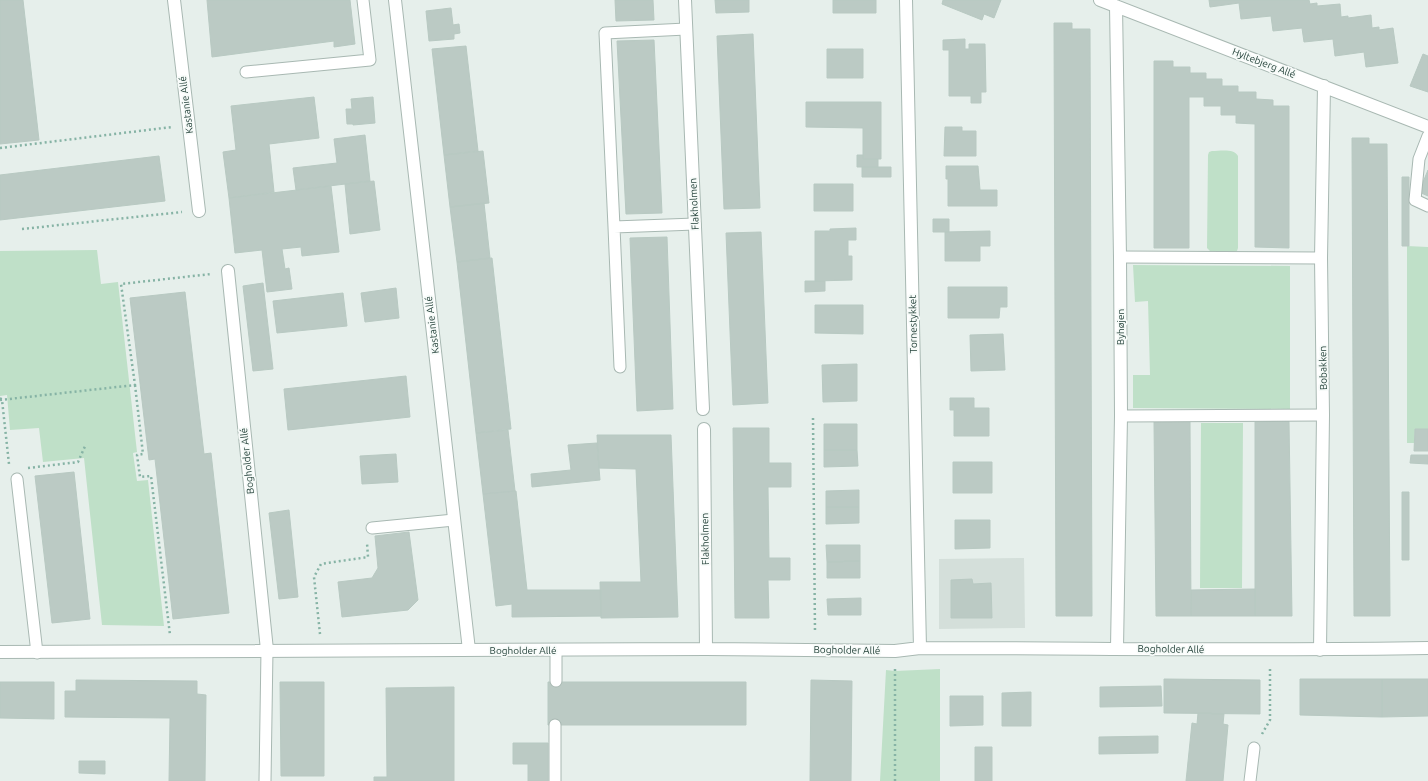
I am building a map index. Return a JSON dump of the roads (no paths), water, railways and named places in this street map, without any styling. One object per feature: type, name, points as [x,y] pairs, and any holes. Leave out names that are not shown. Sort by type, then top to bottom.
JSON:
[{"type":"street","name":"Kastanie Allé","points":[[174,0],[199,211]]},
{"type":"street","name":"Kastanie Allé","points":[[395,0],[469,650]]},
{"type":"street","name":"Flakholmen","points":[[684,0],[703,409]]},
{"type":"street","name":"Tornestykket","points":[[906,0],[920,648]]},
{"type":"street","name":"Hyltebjerg Allé","points":[[1100,0],[1428,127]]},
{"type":"street","name":"Byhøjen","points":[[1116,6],[1120,257],[1120,416],[1117,648]]},
{"type":"street","name":"Bobakken","points":[[1320,650],[1323,415],[1321,258],[1324,86]]},
{"type":"street","name":"Bogholder Allé","points":[[228,271],[267,650]]},
{"type":"street","name":"Flakholmen","points":[[704,429],[706,649]]},
{"type":"street","name":"Bogholder Allé","points":[[0,652],[706,649],[895,651],[920,648],[1320,650],[1428,648]]},
{"type":"lane","points":[[246,72],[370,60],[363,0]]},
{"type":"lane","points":[[620,367],[605,33],[686,29]]},
{"type":"lane","points":[[1428,136],[1419,159],[1415,200],[1428,206]]},
{"type":"lane","points":[[614,227],[695,224]]},
{"type":"lane","points":[[1120,257],[1321,258]]},
{"type":"lane","points":[[1120,416],[1323,415]]},
{"type":"lane","points":[[14,474],[37,653]]},
{"type":"lane","points":[[372,528],[454,520]]},
{"type":"lane","points":[[265,781],[267,650]]},
{"type":"lane","points":[[556,650],[556,682]]},
{"type":"lane","points":[[555,781],[556,725]]},
{"type":"lane","points":[[1250,781],[1254,748]]}]
